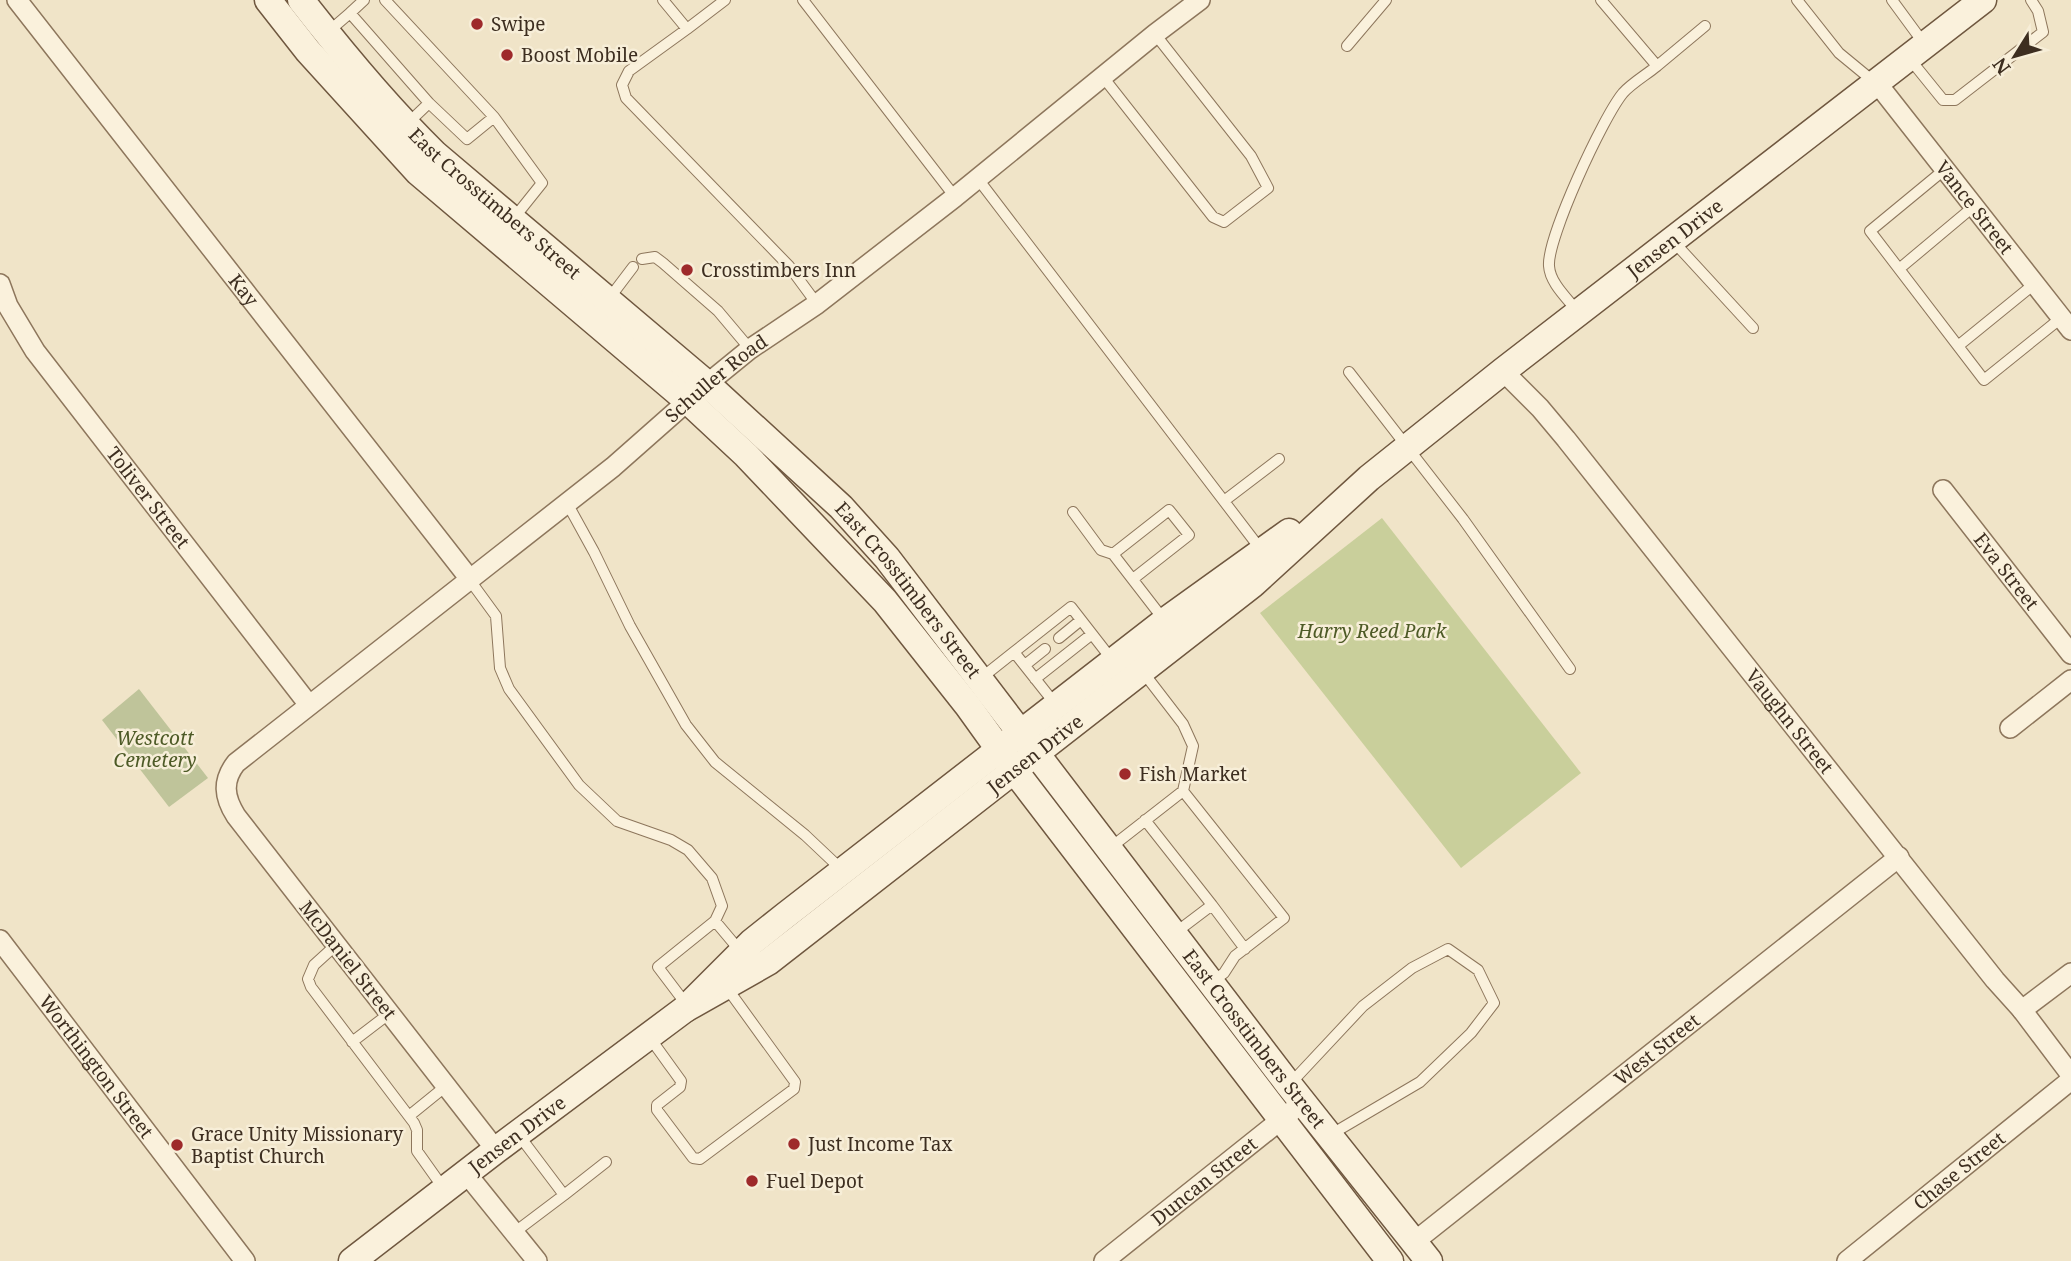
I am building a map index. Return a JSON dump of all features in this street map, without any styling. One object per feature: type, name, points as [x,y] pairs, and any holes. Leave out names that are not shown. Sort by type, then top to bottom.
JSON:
[{"type":"main road","name":"East Crosstimbers Street","points":[[268,0],[406,125],[505,230],[846,513],[887,558],[1422,1252]]},
{"type":"main road","name":"East Crosstimbers Street","points":[[300,0],[317,42],[418,172],[608,300],[697,392],[717,426],[820,530],[885,601],[968,706],[1006,760],[1390,1261]]},
{"type":"main road","name":"Jensen Drive","points":[[1029,743],[1056,705],[1165,621],[1267,559],[1503,371],[1983,0]]},
{"type":"main road","points":[[820,530],[846,513]]},
{"type":"main road","name":"Jensen Drive","points":[[352,1261],[687,1008],[741,953],[843,870],[1029,743],[1142,671],[1253,584],[1267,559]]},
{"type":"main road","name":"Jensen Drive","points":[[687,1008],[768,962],[1006,760]]},
{"type":"main road","points":[[786,915],[801,936]]},
{"type":"main road","points":[[1189,1000],[1212,982]]},
{"type":"street","name":"Kay","points":[[17,0],[469,578]]},
{"type":"street","name":"Schuller Road","points":[[236,763],[613,467],[750,349],[817,304],[955,197],[1200,0]]},
{"type":"street","name":"Vance Street","points":[[1877,83],[2066,324]]},
{"type":"street","name":"Toliver Street","points":[[0,284],[8,306],[35,351],[309,705]]},
{"type":"street","name":"Vaughn Street","points":[[1503,371],[1566,439],[1995,980],[2022,1010],[2071,1078]]},
{"type":"street","name":"Eva Street","points":[[1943,490],[2071,654]]},
{"type":"street","points":[[2010,728],[2071,680]]},
{"type":"street","name":"McDaniel Street","points":[[236,763],[227,774],[227,802],[496,1150]]},
{"type":"street","name":"West Street","points":[[1422,1252],[1899,858]]},
{"type":"street","name":"Worthington Street","points":[[0,940],[245,1261]]},
{"type":"street","points":[[2022,1010],[2071,972]]},
{"type":"street","name":"Chase Street","points":[[1847,1261],[2071,1078]]},
{"type":"street","name":"Duncan Street","points":[[1104,1261],[1281,1120],[1297,1093]]},
{"type":"street","points":[[466,1173],[537,1261]]},
{"type":"lane","points":[[317,42],[364,0]]},
{"type":"lane","points":[[385,0],[495,117],[542,183],[505,230]]},
{"type":"lane","points":[[663,0],[687,29]]},
{"type":"lane","points":[[725,0],[629,71],[622,85],[626,98],[757,231],[789,266],[817,304]]},
{"type":"lane","points":[[803,0],[955,197]]},
{"type":"lane","points":[[1347,47],[1387,0]]},
{"type":"lane","points":[[1601,0],[1657,66]]},
{"type":"lane","points":[[1797,0],[1839,53],[1877,83]]},
{"type":"lane","points":[[1892,0],[1943,100],[1955,100],[2043,32],[2038,11],[2031,0]]},
{"type":"lane","points":[[349,13],[429,103],[467,139],[495,117]]},
{"type":"lane","points":[[1579,313],[1556,285],[1549,268],[1550,246],[1602,125],[1624,92],[1705,26]]},
{"type":"lane","points":[[1103,76],[1213,217],[1224,222],[1259,196],[1268,188],[1251,156],[1155,34]]},
{"type":"lane","points":[[406,125],[429,103]]},
{"type":"lane","points":[[1944,170],[1870,231],[1984,380],[2066,324]]},
{"type":"lane","points":[[978,179],[1267,559]]},
{"type":"lane","points":[[1899,269],[1973,207]]},
{"type":"lane","points":[[1672,240],[1753,328]]},
{"type":"lane","points":[[642,259],[655,257],[663,263],[718,311],[750,349]]},
{"type":"lane","points":[[608,300],[633,267]]},
{"type":"lane","points":[[1958,346],[2033,285]]},
{"type":"lane","points":[[1349,372],[1464,519],[1570,669]]},
{"type":"lane","points":[[1224,501],[1279,459]]},
{"type":"lane","points":[[567,502],[686,725],[715,762],[806,835],[843,870]]},
{"type":"lane","points":[[1113,554],[1169,510],[1189,535],[1133,579]]},
{"type":"lane","points":[[1073,512],[1101,550],[1113,554],[1165,621]]},
{"type":"lane","points":[[469,578],[496,616],[500,668],[509,690],[579,785],[617,821],[671,840],[688,850],[712,878],[722,906],[715,921],[658,967],[687,1008]]},
{"type":"lane","points":[[979,680],[1071,607],[1113,661]]},
{"type":"lane","points":[[1059,638],[1081,620]]},
{"type":"lane","points":[[1035,679],[1092,634]]},
{"type":"lane","points":[[1025,666],[1045,649]]},
{"type":"lane","points":[[1014,652],[1056,705]]},
{"type":"lane","points":[[1110,848],[1183,791],[1193,746],[1183,724],[1142,671]]},
{"type":"lane","points":[[1183,791],[1284,918],[1236,956],[1224,973],[1212,982]]},
{"type":"lane","points":[[1145,820],[1245,949]]},
{"type":"lane","points":[[1174,933],[1212,905]]},
{"type":"lane","points":[[715,921],[741,953]]},
{"type":"lane","points":[[336,945],[314,965],[308,979],[315,994],[409,1116],[417,1130],[417,1152],[444,1190]]},
{"type":"lane","points":[[1297,1093],[1363,1006],[1412,968],[1448,949],[1478,970],[1494,1003],[1471,1033],[1419,1082],[1330,1136]]},
{"type":"lane","points":[[649,1037],[681,1081],[680,1087],[656,1105],[657,1110],[693,1158],[700,1159],[794,1089],[795,1082],[726,988]]},
{"type":"lane","points":[[352,1042],[390,1013]]},
{"type":"lane","points":[[409,1116],[446,1086]]},
{"type":"lane","points":[[518,1134],[564,1195]]},
{"type":"lane","points":[[515,1232],[606,1162]]},
{"type":"green space","name":"Harry Reed Park","points":[[1382,518],[1581,773],[1461,868],[1260,613]]},
{"type":"green space","name":"Westcott Cemetery","points":[[139,689],[208,778],[169,807],[102,720]]},
{"type":"place","name":"Swipe","points":[[477,24]]},
{"type":"place","name":"Boost Mobile","points":[[507,55]]},
{"type":"place","name":"Crosstimbers Inn","points":[[687,270]]},
{"type":"place","name":"Fish Market","points":[[1125,774]]},
{"type":"place","name":"Just Income Tax","points":[[794,1144]]},
{"type":"place","name":"Grace Unity Missionary Baptist Church","points":[[177,1145]]},
{"type":"place","name":"Fuel Depot","points":[[752,1181]]}]
